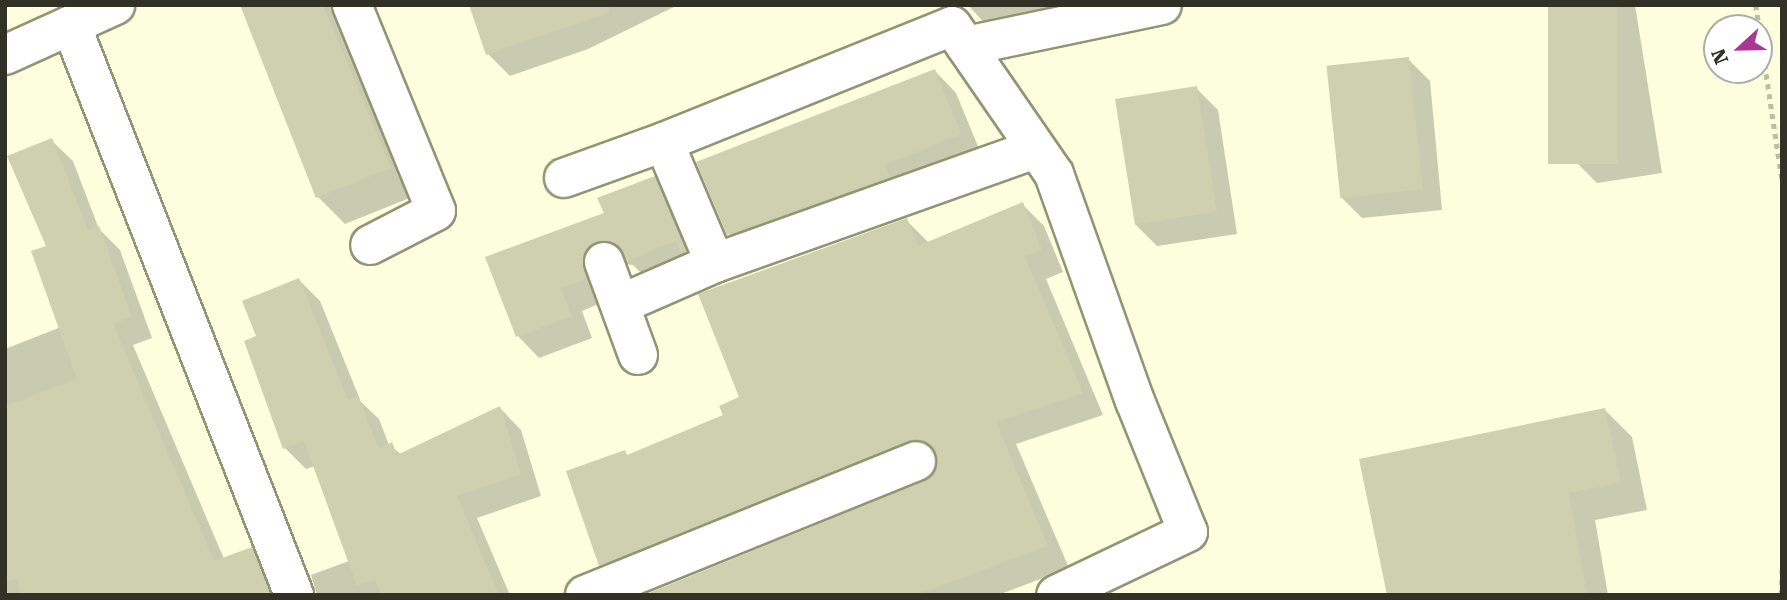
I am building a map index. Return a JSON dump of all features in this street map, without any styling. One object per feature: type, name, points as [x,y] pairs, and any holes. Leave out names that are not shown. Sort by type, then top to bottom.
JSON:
[{"type":"street","points":[[5,55],[115,5]]},
{"type":"street","points":[[352,5],[436,211],[370,245]]},
{"type":"street","points":[[564,178],[664,142],[953,26],[1163,5]]},
{"type":"street","points":[[71,25],[294,595]]},
{"type":"street","points":[[953,26],[1054,174],[1135,401],[1188,532],[1056,595]]},
{"type":"street","points":[[664,142],[715,263]]},
{"type":"street","points":[[621,304],[715,263],[1035,149]]},
{"type":"street","points":[[604,262],[638,355]]},
{"type":"street","points":[[585,595],[916,461]]},
{"type":"path","points":[[1756,5],[1782,180]]},
{"type":"path","points":[[1781,595],[1782,566]]},
{"type":"building","points":[[240,5],[323,5],[391,168],[316,198]]},
{"type":"building","points":[[469,5],[609,5],[610,12],[486,55]]},
{"type":"building","points":[[1548,5],[1618,5],[1618,164],[1548,164]]},
{"type":"building","points":[[1409,57],[1423,189],[1340,198],[1326,66]]},
{"type":"building","points":[[935,69],[961,134],[885,165],[890,177],[727,235],[696,162]]},
{"type":"building","points":[[1197,86],[1217,211],[1135,224],[1115,99]]},
{"type":"building","points":[[52,138],[88,230],[99,226],[132,317],[113,324],[214,561],[252,547],[270,595],[20,595],[17,578],[5,583],[5,406],[77,379],[31,251],[46,246],[7,156]]},
{"type":"building","points":[[655,176],[686,252],[681,254],[676,241],[627,261],[617,245],[596,242],[583,258],[587,278],[561,289],[572,316],[516,337],[485,257],[604,213],[597,198]]},
{"type":"building","points":[[1023,202],[1042,250],[1025,257],[1083,393],[996,422],[1048,546],[916,595],[644,595],[924,481],[934,474],[936,453],[918,439],[599,566],[566,471],[625,450],[627,455],[723,415],[719,406],[739,397],[698,294],[907,218],[918,246]]},
{"type":"building","points":[[299,278],[348,400],[358,396],[379,449],[392,442],[397,455],[500,406],[521,474],[457,496],[499,595],[382,595],[375,580],[357,586],[304,441],[283,449],[244,341],[256,336],[242,301]]},
{"type":"building","points":[[1605,408],[1621,483],[1569,493],[1587,595],[1387,595],[1359,459]]}]
